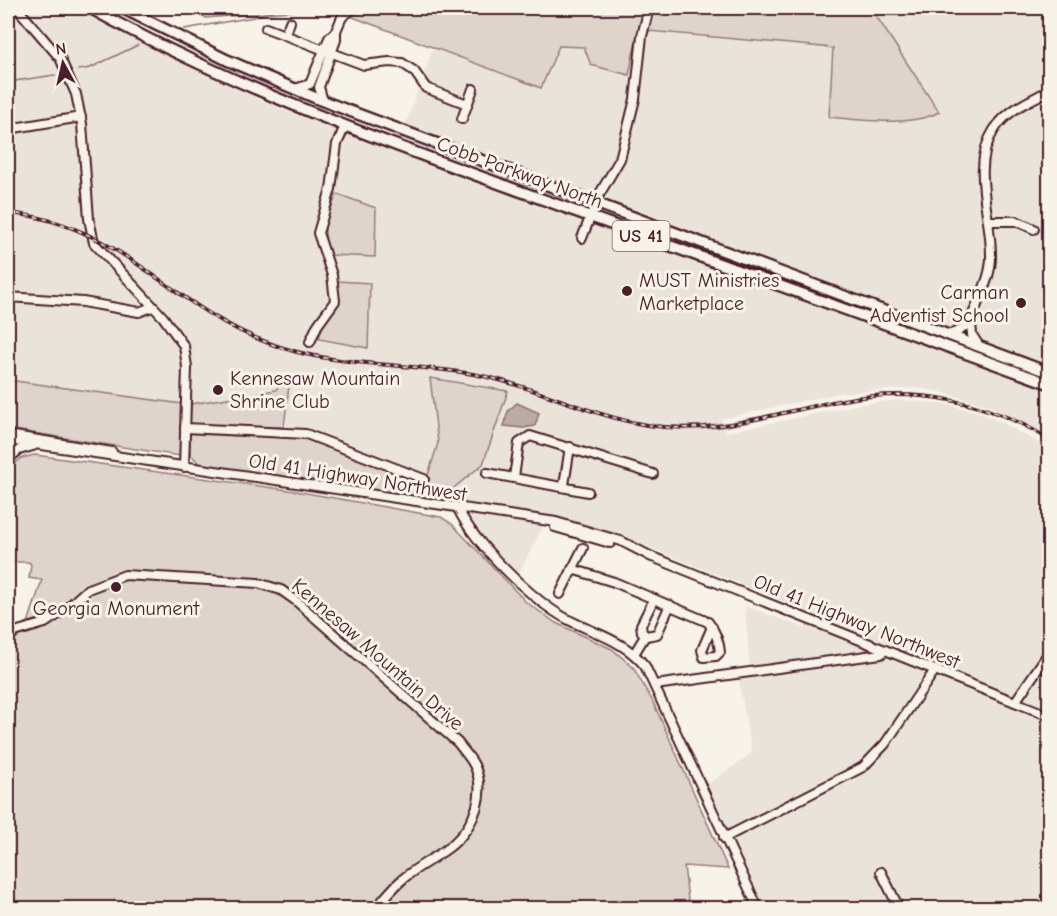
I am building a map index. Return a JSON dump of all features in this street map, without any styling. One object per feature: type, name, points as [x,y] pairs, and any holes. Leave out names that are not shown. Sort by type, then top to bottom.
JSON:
[{"type":"main road","name":"Cobb Parkway North","points":[[90,8],[235,80],[345,126],[590,218],[1050,384]]},
{"type":"main road","name":"Cobb Parkway North","points":[[122,8],[174,35],[292,89],[1050,374]]},
{"type":"street","points":[[17,8],[60,58],[71,81],[81,117],[92,240],[176,333],[186,352],[184,467]]},
{"type":"street","points":[[292,89],[310,84],[336,40],[336,31],[345,13],[354,8]]},
{"type":"street","points":[[582,238],[595,203],[620,159],[636,92],[642,36],[649,8]]},
{"type":"street","points":[[285,35],[290,22]]},
{"type":"street","points":[[266,28],[364,65],[402,63],[414,71],[426,88],[467,104]]},
{"type":"street","points":[[323,101],[319,87],[328,52]]},
{"type":"street","points":[[462,119],[473,89]]},
{"type":"street","points":[[944,335],[963,330],[971,320],[990,264],[983,169],[990,137],[1011,111],[1050,90]]},
{"type":"street","points":[[8,129],[81,117]]},
{"type":"street","points":[[310,342],[316,326],[329,314],[336,301],[332,275],[318,233],[331,189],[338,144],[345,126]]},
{"type":"street","points":[[988,221],[1016,221],[1034,229]]},
{"type":"street","points":[[8,297],[83,302],[139,312],[152,307]]},
{"type":"street","points":[[971,320],[972,334],[981,348]]},
{"type":"street","points":[[185,428],[306,434],[424,479]]},
{"type":"street","points":[[514,477],[519,443],[524,438],[535,436],[653,474]]},
{"type":"street","points":[[8,458],[10,438]]},
{"type":"street","name":"Old 41 Highway Northwest","points":[[10,438],[184,467]]},
{"type":"street","name":"Old 41 Highway Northwest","points":[[10,438],[40,446],[579,527],[621,541],[652,557],[1050,716]]},
{"type":"street","points":[[8,458],[20,450],[40,446]]},
{"type":"street","points":[[564,485],[570,447]]},
{"type":"street","points":[[487,473],[564,485],[588,492]]},
{"type":"street","points":[[458,509],[469,527],[534,596],[561,616],[612,639],[634,654],[655,685],[758,909]]},
{"type":"street","points":[[560,594],[583,548]]},
{"type":"street","points":[[572,569],[670,605],[703,619],[712,627]]},
{"type":"street","name":"Kennesaw Mountain Drive","points":[[8,634],[45,623],[66,609],[88,589],[125,575],[258,584],[281,590],[295,600],[458,743],[474,763],[478,777],[480,793],[477,810],[466,829],[454,843],[405,878],[376,909]]},
{"type":"street","points":[[645,636],[641,625],[654,599]]},
{"type":"street","points":[[645,636],[652,637],[657,634],[670,605]]},
{"type":"street","points":[[634,654],[645,636]]},
{"type":"street","points":[[655,685],[881,654],[885,650]]},
{"type":"street","points":[[1015,702],[1050,651]]},
{"type":"street","points":[[724,838],[863,767],[885,744],[935,670]]},
{"type":"street","points":[[881,872],[899,909]]},
{"type":"shaded area","points":[[8,8],[74,8],[207,75],[281,109],[392,151],[409,115],[434,46],[541,88],[559,46],[584,47],[637,30],[834,48],[871,121],[927,118],[938,111],[875,15],[874,8],[1049,8],[1049,438],[990,406],[937,391],[916,388],[839,393],[721,419],[727,432],[862,404],[900,400],[945,404],[980,413],[1049,449],[1049,908],[764,908],[744,871],[707,785],[752,753],[738,676],[801,668],[802,655],[801,662],[750,669],[745,606],[805,628],[807,611],[614,533],[548,517],[517,577],[457,513],[396,469],[287,435],[283,392],[182,404],[8,382]]},
{"type":"shaded area","points":[[190,8],[328,8],[206,18]]},
{"type":"shaded area","points":[[329,8],[871,8],[939,112],[928,117],[900,121],[829,117],[833,48],[638,30],[629,75],[591,65],[584,47],[559,46],[541,88]]},
{"type":"shaded area","points":[[337,194],[376,208],[375,257],[330,255],[325,231]]},
{"type":"shaded area","points":[[337,281],[370,283],[368,348],[319,339],[324,324],[337,302]]},
{"type":"shaded area","points":[[283,377],[290,377],[284,427],[190,426],[191,404],[276,390]]},
{"type":"shaded area","points":[[430,378],[508,391],[483,464],[455,487],[449,499],[439,502],[200,464],[190,454],[190,432],[310,439],[425,485],[438,443]]},
{"type":"shaded area","points":[[8,380],[182,404],[180,456],[8,429]]},
{"type":"shaded area","points":[[517,403],[539,413],[535,426],[523,428],[504,426],[508,411]]},
{"type":"shaded area","points":[[35,455],[295,491],[441,517],[452,524],[526,602],[556,623],[612,649],[633,667],[653,702],[728,869],[684,866],[689,908],[8,908],[8,640],[16,639],[27,626],[42,580],[29,578],[31,565],[29,562],[8,562],[8,471],[21,458]]},
{"type":"waterway","points":[[184,29],[254,17],[281,8]]},
{"type":"waterway","points":[[78,70],[90,68],[138,45]]},
{"type":"waterway","points":[[8,82],[55,75]]},
{"type":"railway","points":[[8,213],[47,220],[82,232],[113,248],[200,308],[232,326],[266,342],[316,356],[473,374],[517,385],[625,420],[672,428],[722,425],[843,400],[897,395],[924,396],[976,406],[1026,426],[1050,440]]},
{"type":"place","name":"MUST Ministries Marketplace","points":[[627,291]]},
{"type":"place","name":"Carman Adventist School","points":[[1021,303]]},
{"type":"place","name":"Kennesaw Mountain Shrine Club","points":[[218,390]]},
{"type":"place","name":"Georgia Monument","points":[[116,587]]}]
